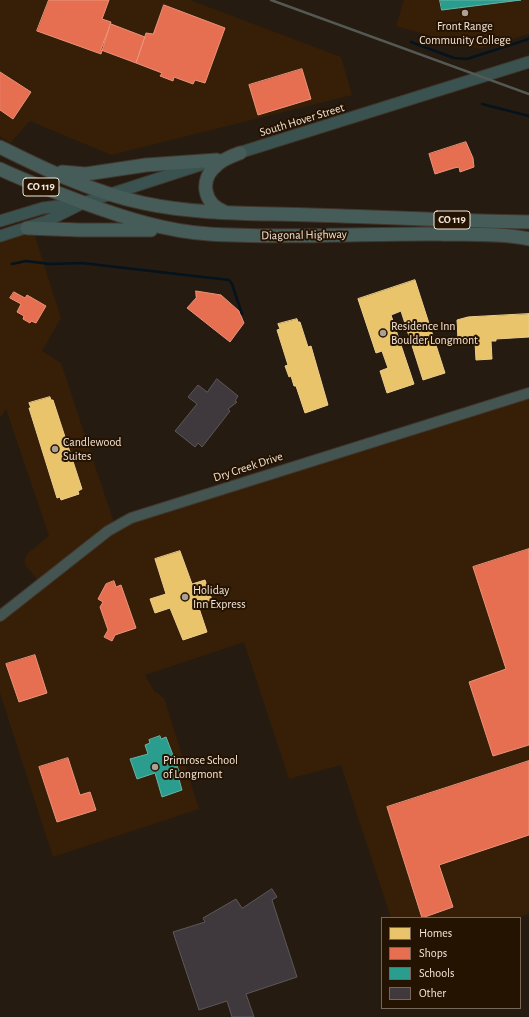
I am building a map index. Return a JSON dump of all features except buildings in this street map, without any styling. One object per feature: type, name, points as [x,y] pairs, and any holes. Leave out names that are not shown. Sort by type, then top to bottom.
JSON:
[{"type":"highway","name":"CO 119","points":[[0,147],[66,179],[110,194]]},
{"type":"highway","points":[[228,213],[212,205],[206,192],[205,183],[209,172],[218,164],[240,153]]},
{"type":"highway","points":[[40,167],[65,173],[86,174],[146,164],[217,160]]},
{"type":"highway","name":"CO 119","points":[[0,169],[83,202]]},
{"type":"highway","name":"Diagonal Highway","points":[[110,194],[143,203],[175,208],[228,213],[529,222]]},
{"type":"highway","name":"Diagonal Highway","points":[[83,202],[121,216],[166,229],[208,234],[253,236],[423,234],[496,236],[529,239]]},
{"type":"highway","points":[[27,228],[80,230],[166,229]]},
{"type":"main road","name":"South Hover Street","points":[[0,221],[44,208],[83,202],[110,194],[529,62]]},
{"type":"main road","name":"South Hover Street","points":[[0,236],[47,221],[83,202]]},
{"type":"street","name":"Dry Creek Drive","points":[[0,616],[108,531],[131,518],[529,393]]},
{"type":"shaded area","points":[[0,0],[190,0],[341,57],[352,95],[111,155],[30,121],[10,143],[0,136]]},
{"type":"shaded area","name":"Front Range Community College","points":[[404,0],[529,0],[529,34],[479,49],[396,26]]},
{"type":"shaded area","points":[[32,227],[61,318],[42,351],[61,363],[115,526],[529,393],[529,914],[519,917],[391,917],[341,765],[289,779],[244,642],[145,675],[154,691],[164,698],[199,809],[53,857],[0,693],[0,616],[41,584],[26,566],[24,560],[27,554],[49,536],[6,409],[0,418],[0,236]]},
{"type":"waterway","points":[[411,42],[454,58],[467,59],[529,39]]},
{"type":"waterway","points":[[482,104],[529,116]]},
{"type":"waterway","points":[[12,264],[26,261],[50,264],[82,263],[229,280],[232,284],[242,314]]},
{"type":"railway","points":[[271,0],[529,94]]},
{"type":"place","name":"Front Range Community College","points":[[465,13]]},
{"type":"place","name":"Residence Inn Boulder Longmont","points":[[383,333]]},
{"type":"place","name":"Candlewood Suites","points":[[55,449]]},
{"type":"place","name":"Holiday Inn Express","points":[[185,597]]},
{"type":"place","name":"Primrose School of Longmont","points":[[155,767]]}]
